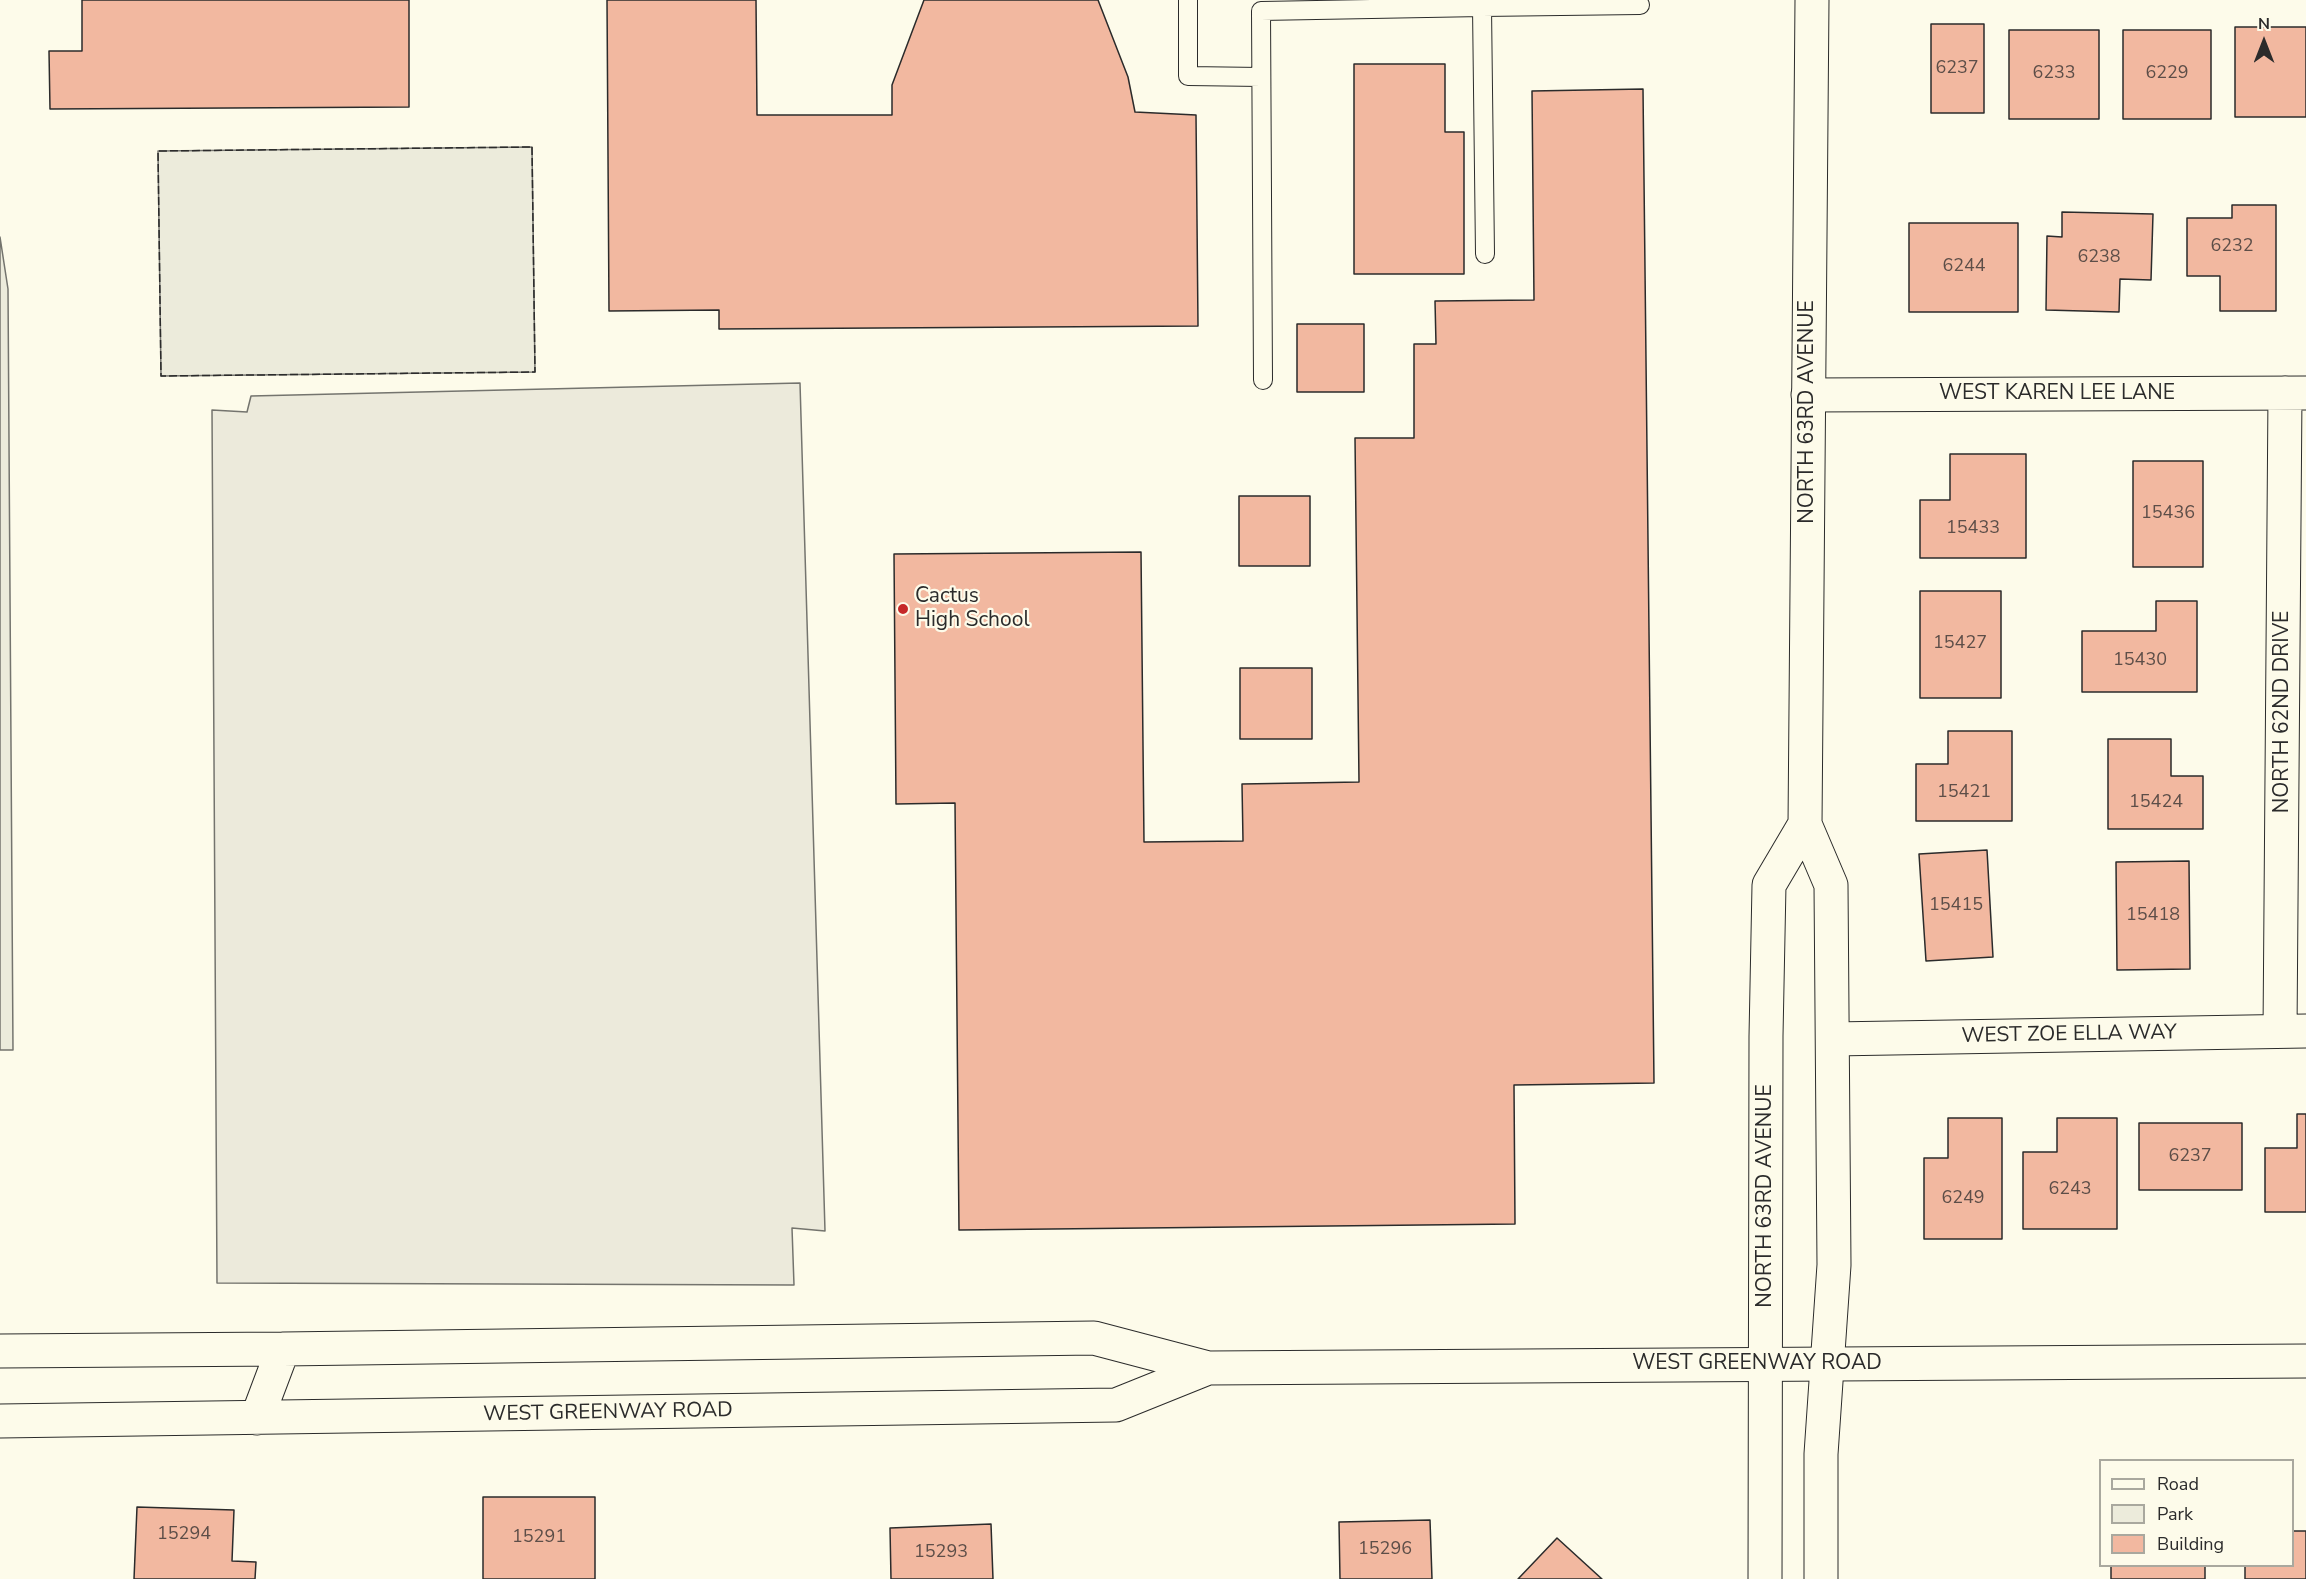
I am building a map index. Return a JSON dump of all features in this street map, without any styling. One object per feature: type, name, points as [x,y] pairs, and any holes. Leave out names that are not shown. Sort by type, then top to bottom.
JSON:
[{"type":"street","name":"NORTH 63RD AVENUE","points":[[1812,0],[1805,824],[1831,885],[1833,1039],[1834,1265],[1821,1454],[1821,1579]]},
{"type":"street","name":"WEST KAREN LEE LANE","points":[[1808,395],[2296,393]]},
{"type":"street","name":"NORTH 62ND DRIVE","points":[[2293,1031],[2296,393]]},
{"type":"street","name":"NORTH 63RD AVENUE","points":[[1765,1579],[1766,1036],[1769,885],[1805,824]]},
{"type":"street","name":"WEST ZOE ELLA WAY","points":[[1833,1039],[2293,1031]]},
{"type":"street","name":"WEST GREENWAY ROAD","points":[[0,1351],[1094,1338],[1208,1368],[2306,1361]]},
{"type":"street","points":[[257,1418],[283,1349]]},
{"type":"street","name":"WEST GREENWAY ROAD","points":[[0,1421],[1116,1406],[1208,1368]]},
{"type":"lane","points":[[1188,0],[1188,76],[1262,77]]},
{"type":"lane","points":[[1263,380],[1262,11],[1641,5]]},
{"type":"lane","points":[[1482,7],[1485,254]]},
{"type":"green space","points":[[532,147],[535,372],[161,376],[158,151]]},
{"type":"green space","points":[[0,237],[8,289],[13,1050],[0,1050]]},
{"type":"shaded area","points":[[800,383],[825,1231],[792,1228],[794,1285],[217,1283],[212,410],[247,412],[251,396]]},
{"type":"building","points":[[82,0],[409,0],[409,107],[50,109],[49,51],[82,51]]},
{"type":"building","points":[[607,0],[756,0],[757,115],[892,115],[892,85],[924,0],[1098,0],[1128,77],[1135,112],[1196,115],[1198,326],[719,329],[719,310],[609,311]]},
{"type":"building","points":[[1931,24],[1984,24],[1984,113],[1931,113]]},
{"type":"building","points":[[2235,27],[2306,27],[2306,117],[2235,117]]},
{"type":"building","points":[[2009,30],[2099,30],[2099,119],[2009,119]]},
{"type":"building","points":[[2123,30],[2211,30],[2211,119],[2123,119]]},
{"type":"building","points":[[1354,64],[1445,64],[1445,132],[1464,132],[1464,274],[1354,274]]},
{"type":"building","points":[[1643,89],[1654,1083],[1514,1085],[1515,1224],[959,1230],[955,803],[896,804],[894,554],[1141,552],[1144,842],[1243,841],[1242,784],[1359,782],[1355,438],[1414,438],[1414,344],[1436,344],[1435,301],[1534,300],[1532,91]]},
{"type":"building","points":[[2232,205],[2276,205],[2276,311],[2220,311],[2220,276],[2187,276],[2187,218],[2232,218]]},
{"type":"building","points":[[2062,212],[2153,214],[2151,280],[2120,279],[2119,312],[2046,310],[2047,236],[2062,237]]},
{"type":"building","points":[[1909,223],[2018,223],[2018,312],[1909,312]]},
{"type":"building","points":[[1297,324],[1364,324],[1364,392],[1297,392]]},
{"type":"building","points":[[1950,454],[2026,454],[2026,558],[1920,558],[1920,500],[1950,500]]},
{"type":"building","points":[[2133,461],[2203,461],[2203,567],[2133,567]]},
{"type":"building","points":[[1239,496],[1310,496],[1310,566],[1239,566]]},
{"type":"building","points":[[1920,591],[2001,591],[2001,698],[1920,698]]},
{"type":"building","points":[[2156,601],[2197,601],[2197,692],[2082,692],[2082,631],[2156,631]]},
{"type":"building","points":[[1240,668],[1312,668],[1312,739],[1240,739]]},
{"type":"building","points":[[1948,731],[2012,731],[2012,821],[1916,821],[1916,764],[1948,764]]},
{"type":"building","points":[[2108,739],[2171,739],[2171,776],[2203,776],[2203,829],[2108,829]]},
{"type":"building","points":[[1987,850],[1993,957],[1926,961],[1919,854]]},
{"type":"building","points":[[2189,861],[2190,969],[2117,970],[2116,862]]},
{"type":"building","points":[[2297,1114],[2306,1114],[2306,1212],[2265,1212],[2265,1148],[2297,1148]]},
{"type":"building","points":[[1948,1118],[2002,1118],[2002,1239],[1924,1239],[1924,1158],[1948,1158]]},
{"type":"building","points":[[2057,1118],[2117,1118],[2117,1229],[2023,1229],[2023,1152],[2057,1152]]},
{"type":"building","points":[[2139,1123],[2242,1123],[2242,1190],[2139,1190]]},
{"type":"building","points":[[483,1497],[595,1497],[595,1579],[483,1579]]},
{"type":"building","points":[[137,1507],[234,1510],[232,1561],[256,1562],[255,1579],[134,1579]]},
{"type":"building","points":[[1430,1520],[1432,1579],[1340,1579],[1339,1522]]},
{"type":"building","points":[[991,1524],[993,1579],[891,1579],[890,1528]]},
{"type":"building","points":[[2294,1531],[2306,1531],[2306,1579],[2245,1579],[2245,1567],[2294,1567]]},
{"type":"building","points":[[1557,1538],[1602,1579],[1518,1579]]},
{"type":"building","points":[[2111,1567],[2205,1567],[2205,1579],[2111,1579]]},
{"type":"fence","points":[[532,147],[535,372],[161,376],[158,151],[532,147]]},
{"type":"place","name":"Cactus High School","points":[[903,609]]}]
